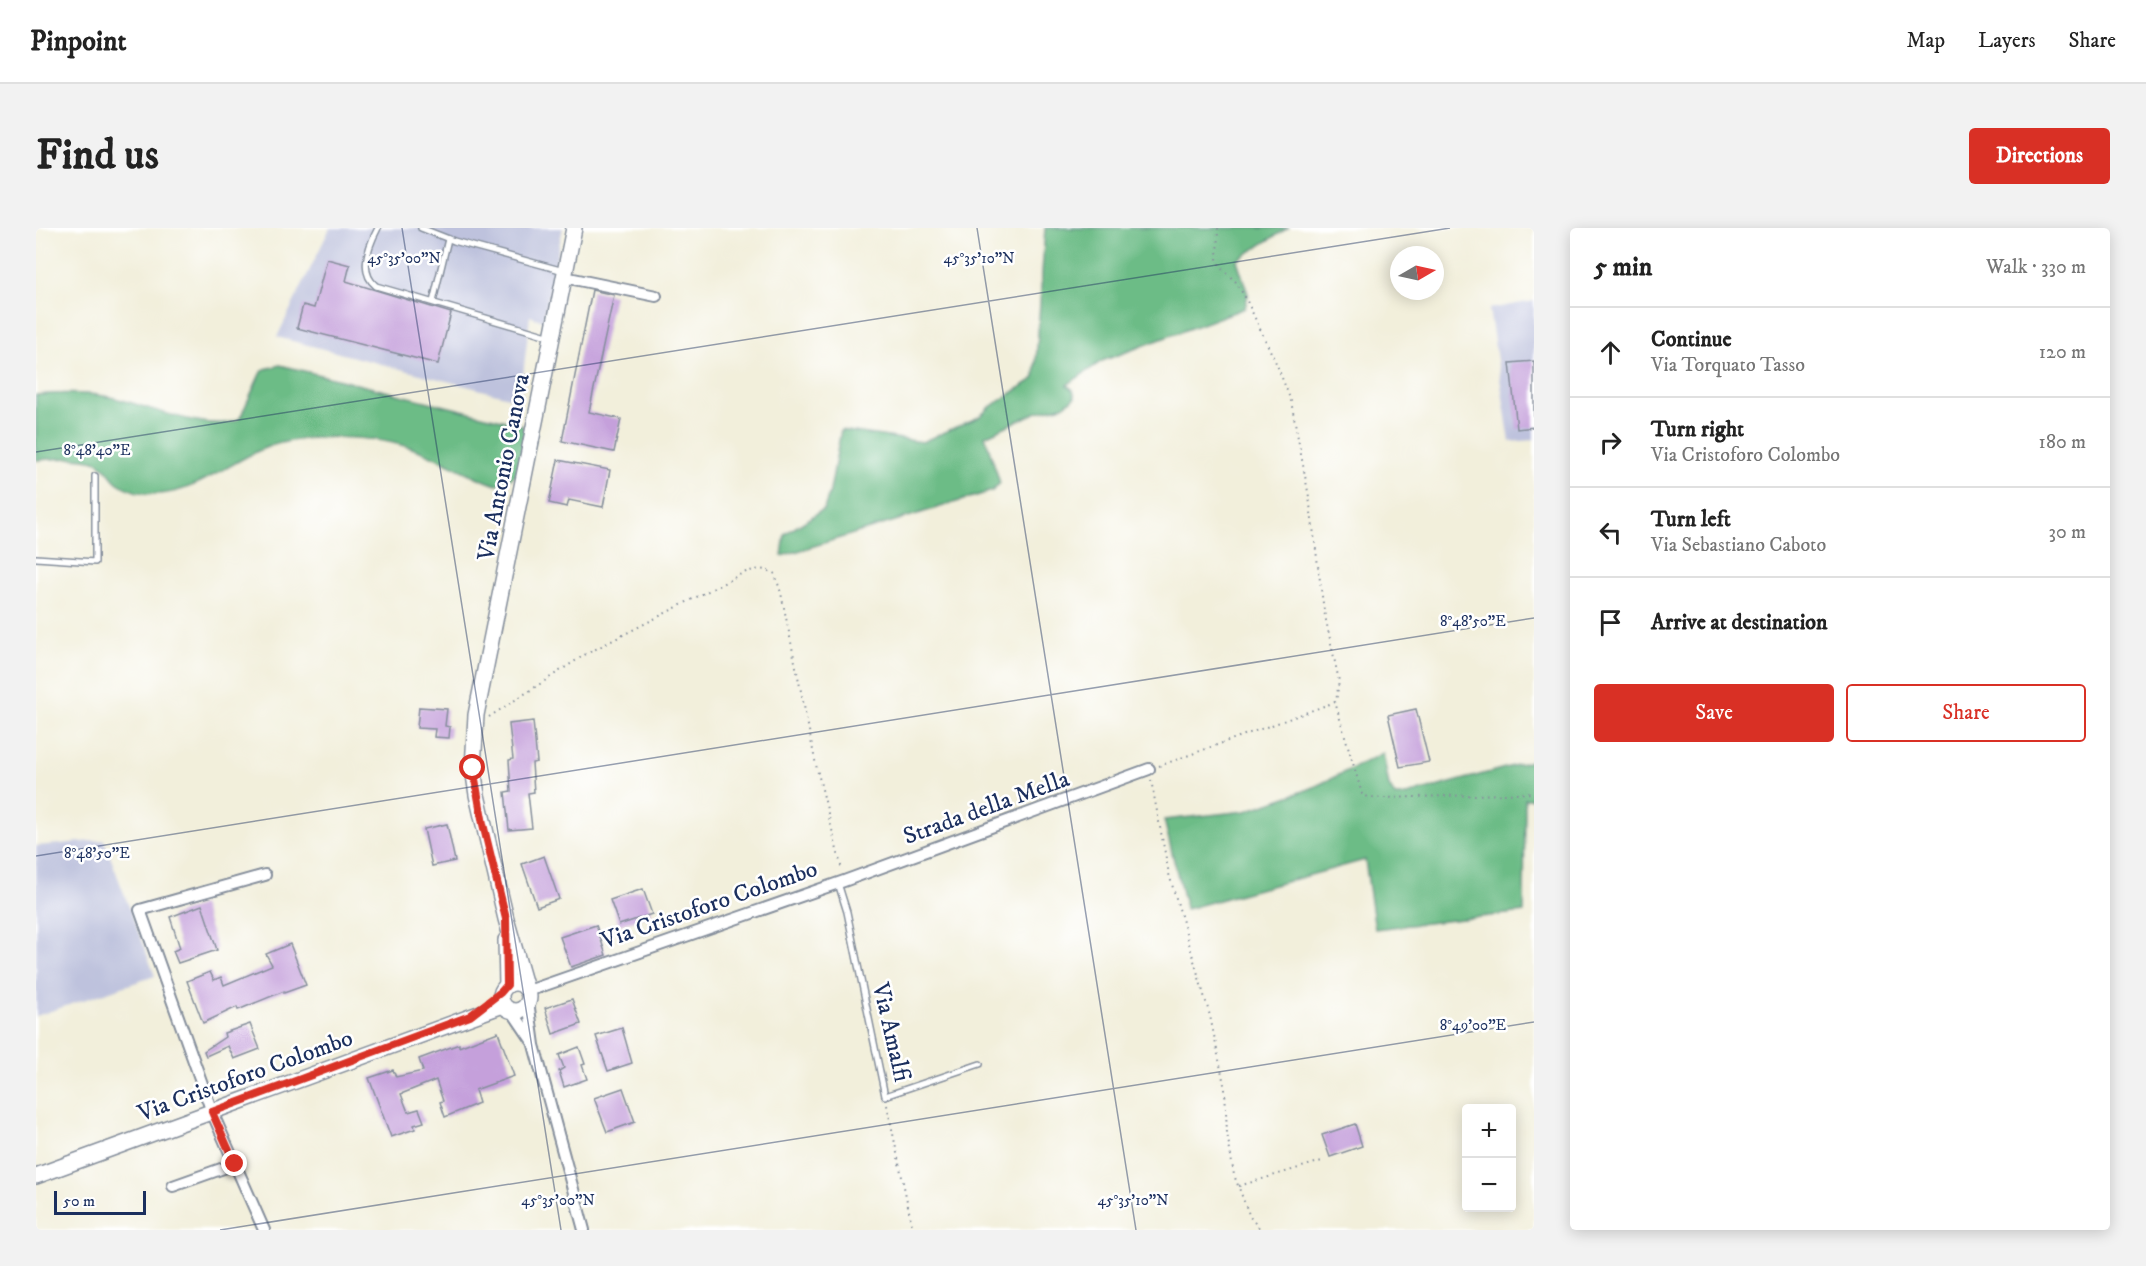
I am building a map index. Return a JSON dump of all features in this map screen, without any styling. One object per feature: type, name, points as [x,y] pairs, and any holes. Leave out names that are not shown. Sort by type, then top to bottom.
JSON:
[{"type":"street","name":"Via Antonio Canova","points":[[506,919],[477,795],[473,768],[476,721],[574,228]]},
{"type":"street","points":[[565,274],[656,296]]},
{"type":"street","name":"Strada della Mella","points":[[841,882],[1149,769]]},
{"type":"street","points":[[264,1230],[212,1112],[140,910],[265,875]]},
{"type":"street","name":"Via Cristoforo Colombo","points":[[36,1176],[470,1016],[506,998],[520,1010],[528,994],[841,882]]},
{"type":"street","points":[[506,919],[528,994],[534,1045],[584,1230]]},
{"type":"street","points":[[506,919],[506,998],[534,1045]]},
{"type":"street","points":[[506,998],[515,983],[528,994]]},
{"type":"street","points":[[173,1186],[235,1164]]},
{"type":"lane","points":[[378,228],[371,242],[366,268],[370,281],[386,289],[552,337]]},
{"type":"lane","points":[[421,228],[448,239],[565,274]]},
{"type":"lane","points":[[433,302],[448,239]]},
{"type":"lane","points":[[36,558],[95,562],[95,476]]},
{"type":"lane","name":"Via Amalfi","points":[[841,882],[885,1096],[980,1064]]},
{"type":"path","points":[[1218,228],[1217,260],[1222,269],[1236,282],[1246,299],[1291,401],[1309,497],[1323,611],[1339,681],[1335,702],[1362,794],[1368,797],[1386,798],[1534,793]]},
{"type":"path","points":[[476,721],[494,713],[586,654],[743,573],[760,568],[768,570],[775,574],[781,593],[841,882]]},
{"type":"path","points":[[1260,1230],[1250,1217],[1230,1156],[1225,1089],[1210,1016],[1169,874],[1149,769],[1335,702]]},
{"type":"path","points":[[885,1096],[913,1230]]},
{"type":"path","points":[[1238,1186],[1325,1160]]},
{"type":"shaded area","points":[[330,228],[563,228],[543,321],[530,316],[520,400],[277,337]]},
{"type":"shaded area","points":[[1534,301],[1534,440],[1510,442],[1489,309]]},
{"type":"shaded area","points":[[104,840],[155,976],[36,1016],[36,846]]},
{"type":"green space","points":[[1045,228],[1288,228],[1237,260],[1248,294],[1245,308],[1102,361],[1067,385],[1073,390],[1075,397],[1063,406],[1037,412],[985,436],[1000,483],[992,491],[782,556],[785,534],[824,509],[830,491],[841,430],[922,442],[979,417],[990,407],[1035,378]]},
{"type":"green space","points":[[280,365],[522,425],[526,432],[517,475],[497,485],[409,447],[376,440],[337,437],[298,440],[265,448],[199,483],[157,494],[137,492],[122,486],[102,465],[88,459],[36,460],[36,395],[73,393],[101,395],[196,421],[228,423],[240,418],[260,374],[265,369]]},
{"type":"green space","points":[[1383,753],[1389,786],[1395,796],[1403,796],[1534,760],[1534,799],[1525,799],[1524,912],[1375,929],[1365,860],[1186,909],[1164,820],[1246,811],[1312,788]]},
{"type":"building","points":[[327,259],[350,265],[346,281],[451,313],[438,364],[297,328],[303,305],[314,308]]},
{"type":"building","points":[[592,290],[614,295],[589,412],[621,419],[614,452],[562,441]]},
{"type":"building","points":[[1534,361],[1534,427],[1517,429],[1510,363]]},
{"type":"building","points":[[558,460],[610,470],[603,507],[569,500],[567,507],[549,503]]},
{"type":"building","points":[[419,707],[447,709],[445,726],[450,727],[449,738],[434,737],[435,729],[417,728]]},
{"type":"building","points":[[1416,709],[1429,762],[1400,767],[1388,715]]},
{"type":"building","points":[[533,721],[537,762],[532,763],[534,792],[528,793],[532,828],[509,830],[505,792],[511,791],[509,760],[513,759],[509,724]]},
{"type":"building","points":[[447,824],[455,861],[432,866],[424,829]]},
{"type":"building","points":[[544,856],[559,899],[537,907],[522,864]]},
{"type":"building","points":[[643,889],[652,914],[619,925],[610,900]]},
{"type":"building","points":[[202,905],[217,950],[178,963],[173,951],[180,948],[170,917]]},
{"type":"building","points":[[596,925],[606,955],[571,967],[560,937]]},
{"type":"building","points":[[290,944],[306,985],[284,993],[284,991],[238,1010],[237,1007],[203,1023],[187,981],[210,972],[214,980],[221,977],[224,985],[272,965],[266,954]]},
{"type":"building","points":[[572,999],[581,1024],[553,1034],[545,1008]]},
{"type":"building","points":[[250,1024],[260,1049],[234,1059],[228,1046],[206,1056],[204,1051],[225,1037],[224,1033]]},
{"type":"building","points":[[622,1028],[632,1063],[608,1071],[596,1036]]},
{"type":"building","points":[[498,1032],[514,1076],[475,1090],[479,1103],[445,1117],[440,1102],[443,1101],[436,1080],[401,1094],[408,1112],[419,1109],[424,1122],[414,1125],[415,1129],[391,1137],[369,1078],[393,1070],[396,1077],[423,1071],[419,1059]]},
{"type":"building","points":[[579,1047],[587,1079],[564,1087],[559,1071],[564,1068],[559,1055]]},
{"type":"building","points":[[623,1088],[635,1122],[607,1132],[594,1098]]},
{"type":"building","points":[[1355,1124],[1362,1146],[1330,1157],[1322,1135]]},
{"type":"route","points":[[235,1164],[212,1112],[470,1016],[507,985],[506,919],[483,824],[473,768]]}]
